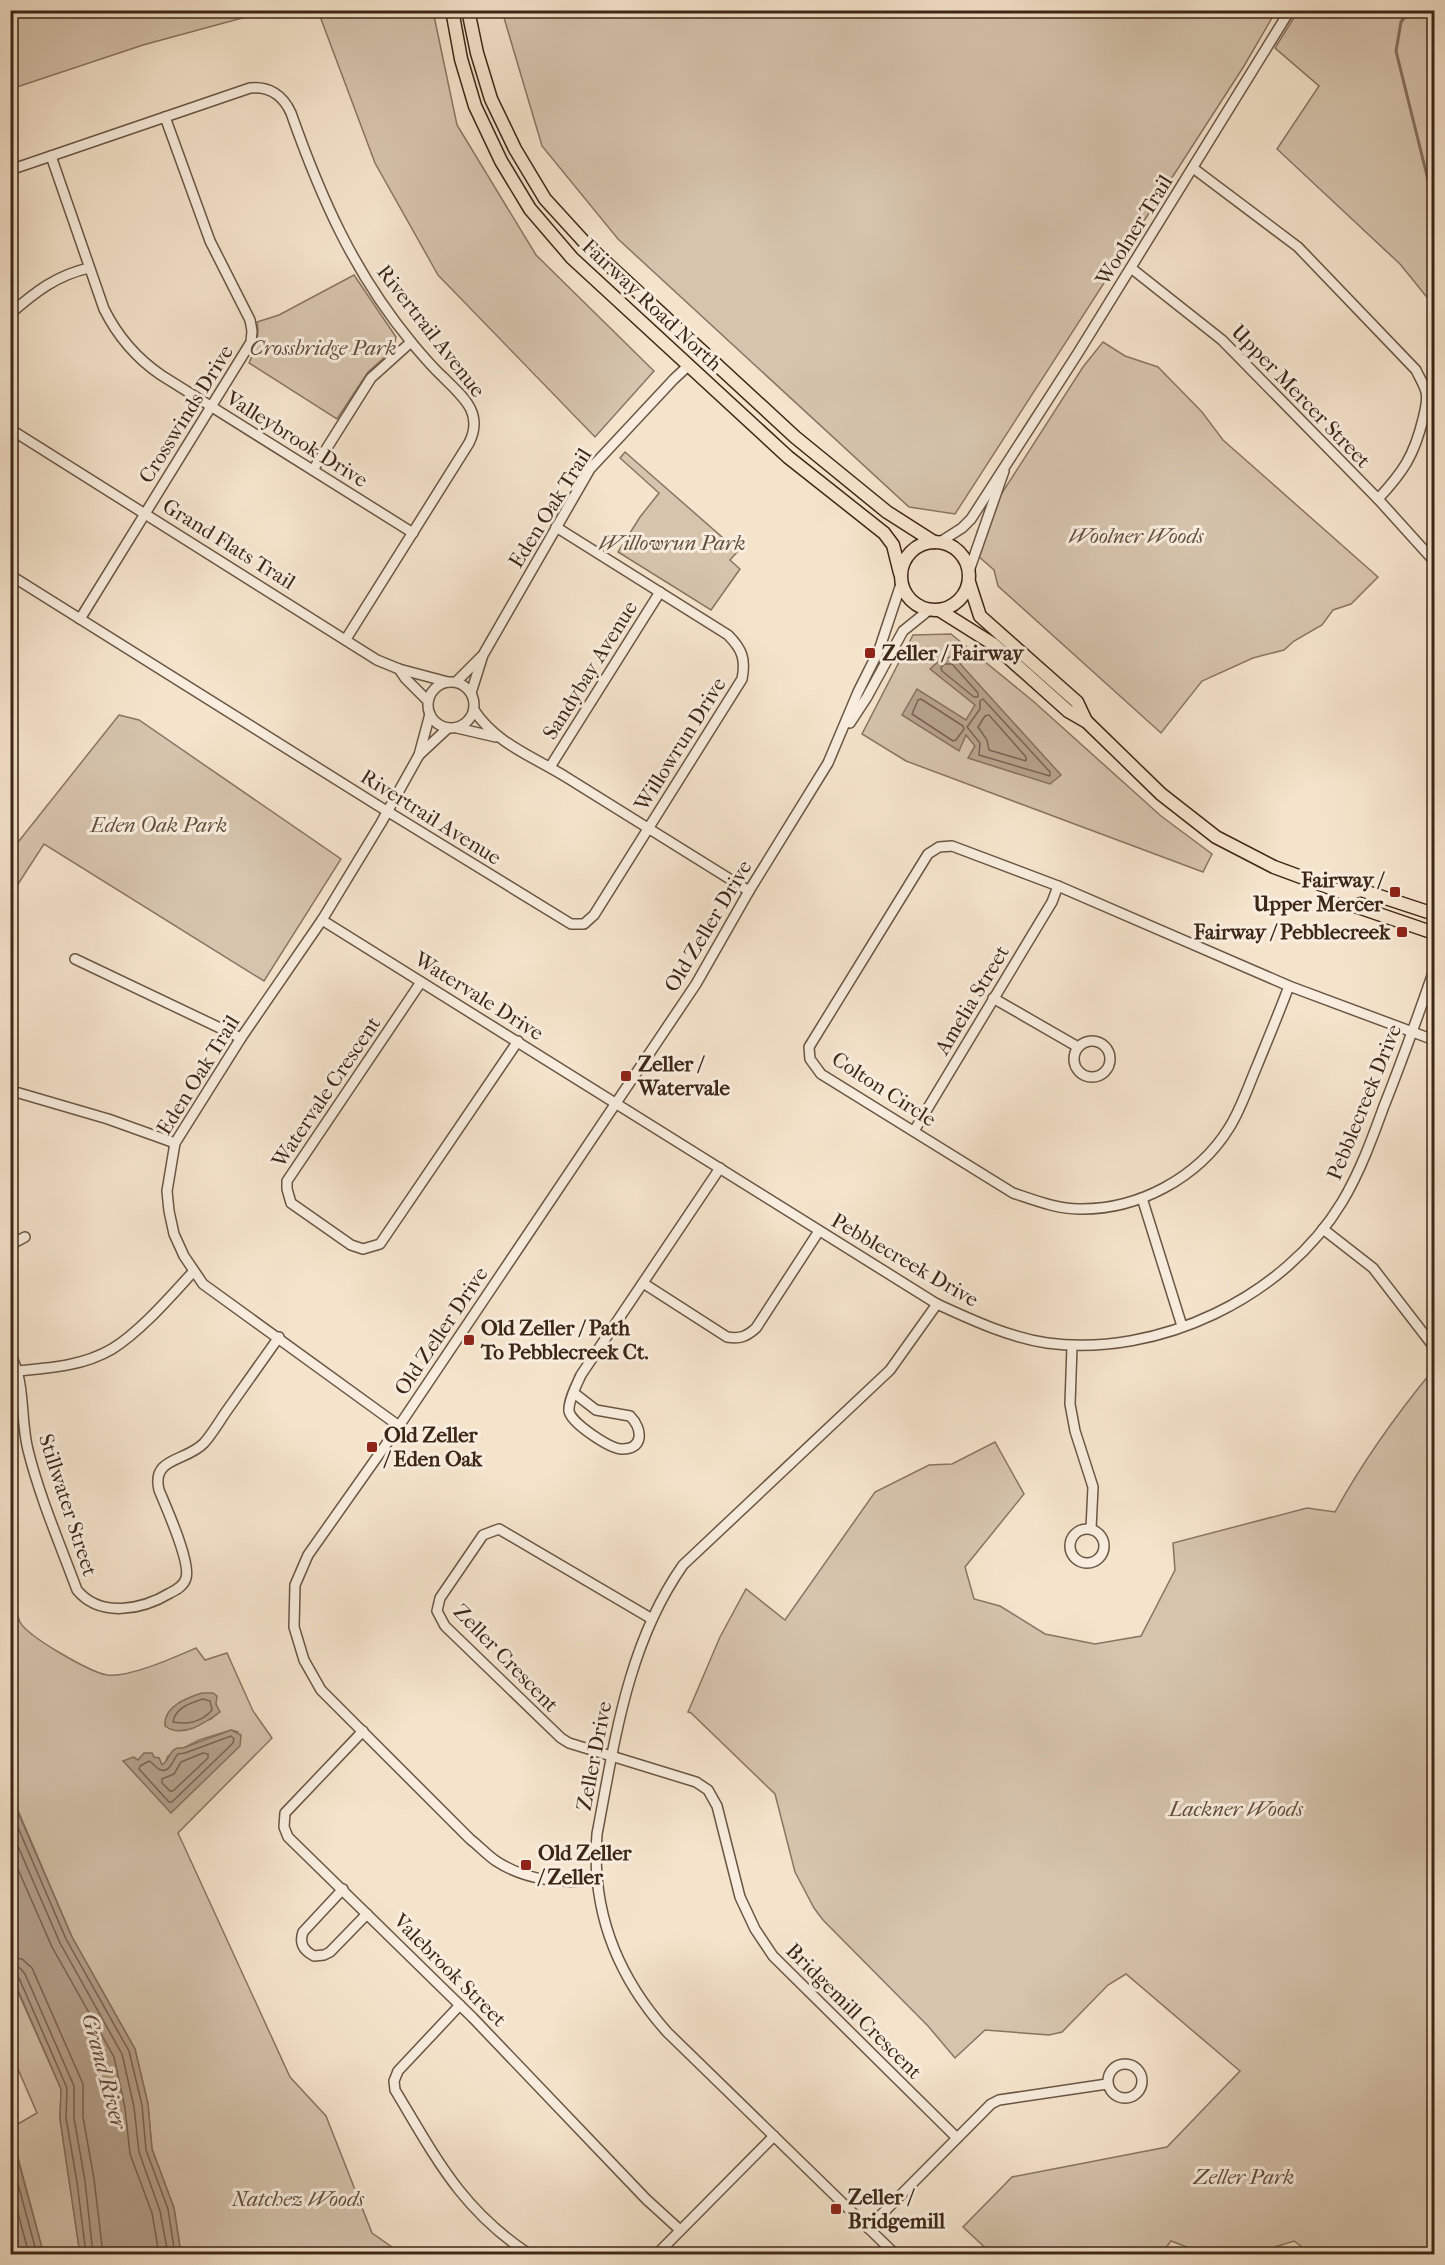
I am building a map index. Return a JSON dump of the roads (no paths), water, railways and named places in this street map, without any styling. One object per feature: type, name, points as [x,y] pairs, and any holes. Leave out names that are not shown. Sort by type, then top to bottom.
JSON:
[{"type":"main road","name":"Fairway Road North","points":[[452,10],[461,58],[475,106],[501,161],[530,209],[572,258],[688,366],[788,457],[884,533],[893,545],[900,579]]},
{"type":"main road","name":"Fairway Road North","points":[[468,10],[477,53],[491,99],[515,149],[545,199],[587,245],[795,437],[887,512],[937,542]]},
{"type":"main road","points":[[1087,722],[1077,702],[980,616],[966,561],[959,552],[937,542],[921,544],[910,551],[903,562],[900,579],[908,598],[916,605],[934,610],[993,644],[1068,711],[1087,722],[1161,794],[1216,837],[1274,867],[1347,894],[1355,906],[1434,933]]},
{"type":"main road","points":[[934,610],[955,604],[962,597],[969,576]]},
{"type":"main road","points":[[1347,894],[1361,890],[1434,914]]},
{"type":"street","name":"Woolner Trail","points":[[937,542],[962,528],[1006,466],[1290,10]]},
{"type":"street","name":"Rivertrail Avenue","points":[[10,170],[250,88],[263,88],[280,97],[291,113],[314,178],[345,243],[378,298],[411,342],[467,401],[473,413],[474,425],[468,443],[346,639]]},
{"type":"street","name":"Crosswinds Drive","points":[[80,619],[249,348],[252,337],[251,326],[210,241],[165,117]]},
{"type":"street","name":"Valleybrook Drive","points":[[51,156],[89,268],[110,321],[132,351],[150,368],[413,533]]},
{"type":"street","points":[[1193,168],[1298,247],[1416,370],[1426,392],[1426,410],[1418,442],[1406,465],[1378,500]]},
{"type":"street","points":[[10,314],[52,280],[89,268]]},
{"type":"street","name":"Upper Mercer Street","points":[[1131,268],[1222,340],[1378,500],[1434,561]]},
{"type":"street","points":[[313,470],[370,378],[411,342]]},
{"type":"street","name":"Eden Oak Trail","points":[[471,693],[483,655],[591,469],[688,366]]},
{"type":"street","name":"Grand Flats Trail","points":[[10,429],[377,660],[399,669],[452,682]]},
{"type":"street","name":"Woolner Trail","points":[[969,576],[1006,466]]},
{"type":"street","name":"Willowrun Drive","points":[[556,527],[728,635],[743,654],[742,679],[649,829]]},
{"type":"street","name":"Rivertrail Avenue","points":[[10,575],[571,924],[584,924],[594,915],[649,829]]},
{"type":"street","name":"Old Zeller Drive","points":[[596,1880],[581,1882],[540,1879],[518,1872],[495,1861],[471,1839],[321,1690],[304,1660],[294,1627],[295,1585],[308,1555],[399,1426],[696,984],[749,891],[828,763],[886,632],[900,579]]},
{"type":"street","name":"Sandybay Avenue","points":[[550,767],[660,592]]},
{"type":"street","name":"Old Zeller Drive","points":[[840,737],[867,697],[903,632],[934,610]]},
{"type":"street","name":"Eden Oak Trail","points":[[452,682],[483,655]]},
{"type":"street","name":"Grand Flats Trail","points":[[399,669],[428,701]]},
{"type":"street","points":[[498,737],[441,726],[430,714],[428,701],[435,688],[452,682],[467,687],[471,693],[474,710],[498,737],[749,891]]},
{"type":"street","points":[[453,728],[468,721],[474,710]]},
{"type":"street","name":"Eden Oak Trail","points":[[399,1426],[203,1284],[193,1272],[174,1233],[167,1191],[175,1143],[241,1038],[322,920],[388,812],[419,755],[430,714]]},
{"type":"street","name":"Eden Oak Trail","points":[[419,755],[453,728]]},
{"type":"street","name":"Colton Circle","points":[[1289,986],[1240,1108],[1215,1148],[1189,1172],[1169,1186],[1142,1198],[1109,1207],[1078,1209],[1042,1203],[1013,1193],[821,1074],[810,1059],[809,1047],[928,854],[939,847],[952,846],[1058,886],[1289,986],[1434,1040]]},
{"type":"street","name":"Amelia Street","points":[[914,1131],[1052,902],[1058,886]]},
{"type":"street","name":"Watervale Drive","points":[[322,920],[616,1102]]},
{"type":"street","points":[[75,959],[241,1038]]},
{"type":"street","name":"Pebblecreek Drive","points":[[616,1102],[937,1304],[987,1327],[1016,1336],[1072,1346],[1127,1342],[1152,1337],[1211,1316],[1246,1297],[1289,1266],[1323,1229],[1342,1202],[1364,1160],[1434,970]]},
{"type":"street","name":"Watervale Crescent","points":[[421,982],[287,1181],[291,1203],[351,1245],[363,1250],[380,1244],[518,1041]]},
{"type":"street","points":[[993,998],[1078,1047]]},
{"type":"street","points":[[1089,1041],[1096,1041],[1104,1045],[1111,1062],[1103,1074],[1091,1077],[1078,1071],[1074,1059],[1078,1047],[1089,1041]]},
{"type":"street","points":[[10,1092],[108,1119],[175,1143]]},
{"type":"street","points":[[574,1393],[597,1410],[630,1416],[640,1429],[636,1443],[629,1448],[613,1447],[586,1430],[572,1417],[569,1409],[574,1393],[581,1375],[720,1168]]},
{"type":"street","points":[[1142,1198],[1182,1326]]},
{"type":"street","points":[[1323,1229],[1373,1268],[1434,1347]]},
{"type":"street","points":[[643,1283],[727,1337],[738,1338],[748,1335],[756,1328],[819,1231]]},
{"type":"street","points":[[10,1245],[25,1237]]},
{"type":"street","points":[[10,1354],[18,1371],[70,1365],[111,1349],[129,1336],[193,1272]]},
{"type":"street","name":"Zeller Drive","points":[[895,2254],[647,2010],[630,1984],[605,1924],[596,1880],[597,1834],[626,1687],[640,1644],[671,1582],[683,1565],[890,1370],[937,1304]]},
{"type":"street","name":"Stillwater Street","points":[[18,1371],[27,1447],[38,1485],[77,1590],[85,1600],[95,1605],[110,1609],[123,1609],[160,1599],[181,1587],[186,1578],[184,1557],[159,1490],[157,1481],[159,1471],[163,1466],[189,1454],[205,1442],[279,1337]]},
{"type":"street","points":[[1072,1346],[1070,1404],[1073,1424],[1094,1487],[1091,1529]]},
{"type":"street","name":"Zeller Crescent","points":[[612,1755],[569,1743],[552,1731],[445,1626],[437,1611],[440,1598],[483,1535],[499,1529],[652,1619]]},
{"type":"street","name":"Valebrook Street","points":[[363,1731],[285,1813],[284,1827],[288,1837],[460,2005],[646,2199],[680,2230]]},
{"type":"street","name":"Bridgemill Crescent","points":[[612,1755],[696,1782],[708,1790],[717,1806],[740,1897],[755,1929],[773,1956],[957,2138]]},
{"type":"street","points":[[343,1889],[303,1932],[301,1942],[305,1950],[314,1956],[330,1952],[367,1914]]},
{"type":"street","points":[[460,2005],[398,2072],[394,2080],[395,2090],[449,2179],[464,2198],[484,2220],[529,2254]]},
{"type":"street","points":[[868,2228],[991,2104],[999,2100],[1107,2084]]},
{"type":"street","points":[[657,2254],[774,2136]]},
{"type":"water","points":[[954,657],[1061,775],[1050,784],[968,758],[975,746],[966,735],[959,751],[902,715],[917,689],[966,720],[975,705],[930,669],[942,658]]},
{"type":"water","points":[[202,1693],[213,1693],[217,1696],[216,1704],[220,1712],[200,1725],[186,1730],[172,1730],[165,1726],[165,1719],[177,1704]]},
{"type":"water","points":[[231,1730],[241,1735],[240,1746],[171,1813],[123,1761],[133,1757],[138,1760],[144,1753],[152,1753],[154,1757],[159,1758],[162,1765],[175,1749]]},
{"type":"water","name":"Grand River","points":[[10,1794],[72,1937],[135,2049],[148,2104],[152,2149],[174,2208],[181,2254],[80,2254],[60,2119],[61,2089],[11,1974]]},
{"type":"water","points":[[10,2131],[42,2248],[39,2254],[11,2254]]},
{"type":"waterway","points":[[1410,10],[1401,22],[1396,51],[1434,204]]},
{"type":"place","name":"Zeller / Fairway","points":[[870,653]]},
{"type":"place","name":"Fairway / Upper Mercer","points":[[1395,892]]},
{"type":"place","name":"Fairway / Pebblecreek","points":[[1402,932]]},
{"type":"place","name":"Zeller / Watervale","points":[[626,1076]]},
{"type":"place","name":"Old Zeller / Path To Pebblecreek Ct.","points":[[469,1340]]},
{"type":"place","name":"Old Zeller / Eden Oak","points":[[372,1447]]},
{"type":"place","name":"Old Zeller / Zeller","points":[[526,1865]]},
{"type":"place","name":"Zeller / Bridgemill","points":[[836,2209]]},
{"type":"park label","name":"Crossbridge Park","points":[[323,348]]},
{"type":"park label","name":"Woolner Woods","points":[[1136,536]]},
{"type":"park label","name":"Willowrun Park","points":[[672,543]]},
{"type":"park label","name":"Eden Oak Park","points":[[159,825]]},
{"type":"park label","name":"Lackner Woods","points":[[1236,1809]]},
{"type":"park label","name":"Zeller Park","points":[[1244,2177]]},
{"type":"park label","name":"Natchez Woods","points":[[298,2199]]}]
